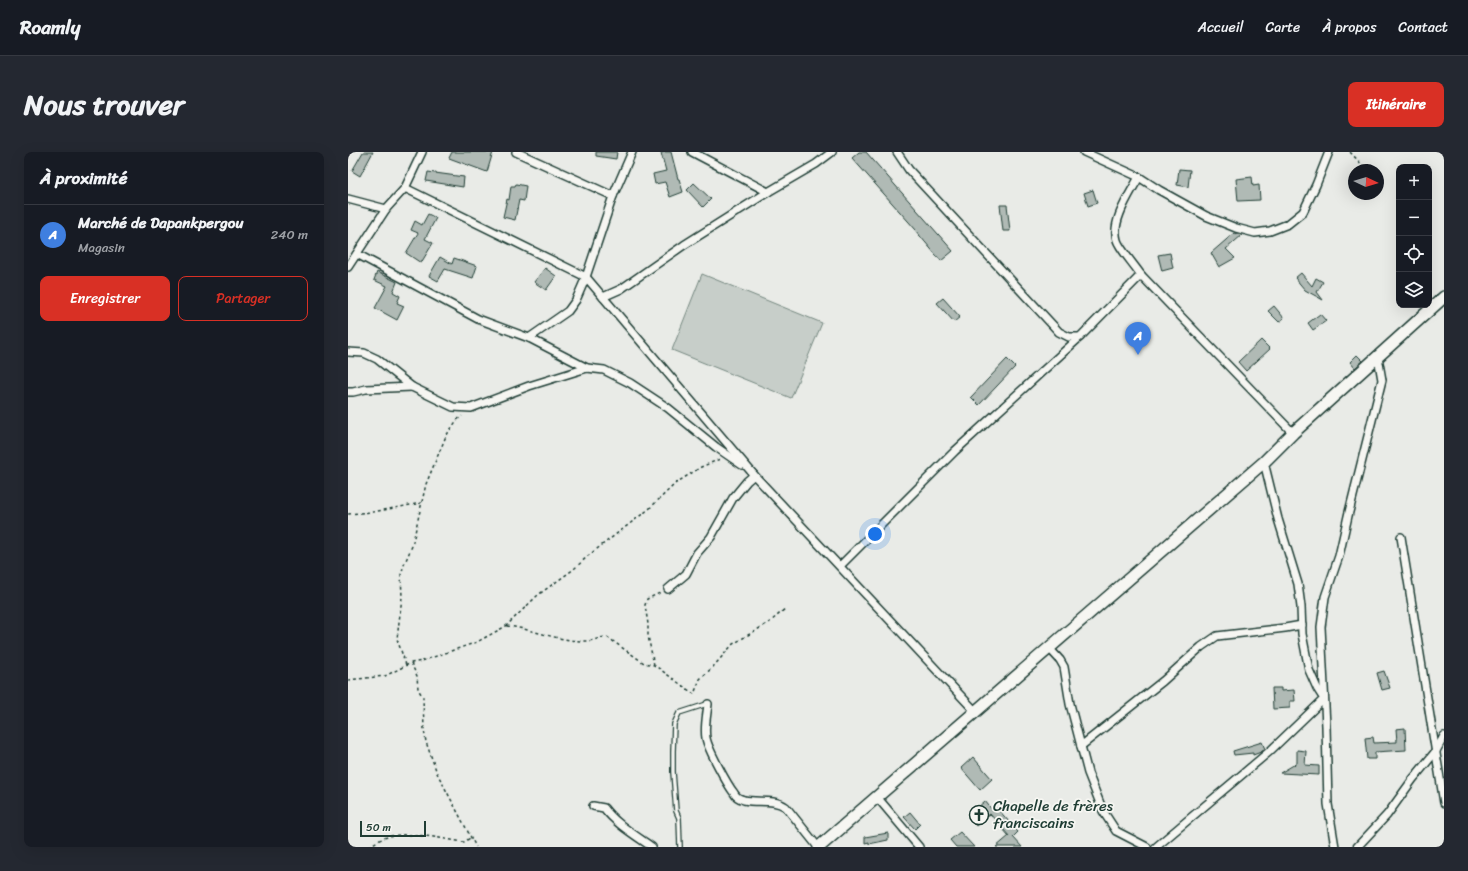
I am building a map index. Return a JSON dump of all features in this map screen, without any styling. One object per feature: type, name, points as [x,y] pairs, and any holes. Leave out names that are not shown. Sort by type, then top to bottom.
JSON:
[{"type":"main road","points":[[819,847],[1264,462],[1293,433],[1444,297]]},
{"type":"street","points":[[348,267],[386,209],[404,188],[422,152]]},
{"type":"street","points":[[516,152],[613,196]]},
{"type":"street","points":[[528,338],[568,311],[576,300],[586,277],[613,196],[632,152]]},
{"type":"street","points":[[692,152],[768,192]]},
{"type":"street","points":[[603,296],[621,289],[662,259],[768,192],[816,164],[832,152]]},
{"type":"street","points":[[897,152],[908,170],[1059,332],[1069,337],[1080,337]]},
{"type":"street","points":[[1084,152],[1139,177],[1206,216],[1246,231],[1262,233],[1288,224],[1303,212],[1329,152]]},
{"type":"street","points":[[1139,177],[1115,227],[1117,241],[1141,275],[1293,433]]},
{"type":"street","points":[[404,188],[586,277],[754,475],[975,711]]},
{"type":"street","points":[[348,199],[386,209]]},
{"type":"street","points":[[357,254],[478,319],[528,338],[587,368],[604,370],[630,382],[668,408],[716,447],[729,455],[754,475]]},
{"type":"street","points":[[840,566],[955,451],[1080,337],[1141,275]]},
{"type":"street","points":[[348,352],[364,353],[377,359],[412,387],[453,407],[471,408],[529,386],[587,368]]},
{"type":"street","points":[[1335,847],[1328,804],[1326,726],[1320,627],[1325,597],[1339,556],[1380,387],[1382,375],[1378,357]]},
{"type":"street","points":[[348,392],[366,389],[412,387]]},
{"type":"street","points":[[1264,462],[1273,502],[1298,584],[1302,607],[1302,634],[1309,670],[1316,688],[1324,699]]},
{"type":"street","points":[[668,589],[686,574],[697,553],[711,537],[733,498],[754,475]]},
{"type":"street","points":[[1400,537],[1444,803]]},
{"type":"street","points":[[1081,746],[1163,681],[1201,647],[1217,636],[1302,625]]},
{"type":"street","points":[[1049,648],[1064,667],[1070,704],[1088,773],[1103,811],[1116,831],[1147,847]]},
{"type":"street","points":[[1156,847],[1270,751],[1324,699]]},
{"type":"street","points":[[708,704],[705,730],[707,740],[711,751],[734,794],[744,800],[775,802],[786,807],[819,847]]},
{"type":"street","points":[[1357,847],[1387,815],[1412,779],[1436,751],[1444,736]]},
{"type":"street","points":[[877,797],[919,847]]},
{"type":"street","points":[[593,806],[604,808],[628,830],[652,847]]},
{"type":"lane","points":[[680,847],[679,818],[676,811],[673,772],[674,724],[679,713],[708,704]]},
{"type":"path","points":[[1350,152],[1361,164]]},
{"type":"path","points":[[406,665],[397,639],[402,597],[401,574],[412,546],[426,484],[446,436],[458,420],[471,408]]},
{"type":"path","points":[[348,680],[384,676],[411,663],[422,661],[477,642],[506,626],[538,595],[574,569],[589,555],[649,509],[676,483],[714,460],[729,455]]},
{"type":"path","points":[[348,514],[373,512],[421,503]]},
{"type":"path","points":[[654,665],[648,636],[645,605],[647,599],[668,589]]},
{"type":"path","points":[[506,626],[573,640],[586,641],[607,637],[644,663],[654,665],[694,694],[700,679],[733,644],[770,622],[786,608]]},
{"type":"path","points":[[411,663],[417,676],[418,689],[422,697],[426,742],[437,773],[476,847]]},
{"type":"path","points":[[369,847],[382,838],[398,834],[464,842],[471,838]]},
{"type":"shaded area","points":[[702,274],[822,323],[791,398],[672,350]]},
{"type":"building","points":[[363,152],[373,152],[360,176],[352,171]]},
{"type":"building","points":[[452,152],[493,152],[487,172],[449,158]]},
{"type":"building","points":[[596,152],[617,152],[616,159],[596,156]]},
{"type":"building","points":[[671,152],[683,192],[670,197],[665,182],[655,184],[653,174],[666,171],[661,153]]},
{"type":"building","points":[[859,152],[866,152],[953,251],[941,261],[916,230],[852,158]]},
{"type":"building","points":[[1179,169],[1190,170],[1188,187],[1177,185]]},
{"type":"building","points":[[428,172],[464,177],[463,187],[426,181]]},
{"type":"building","points":[[1252,177],[1253,186],[1259,185],[1260,200],[1238,201],[1236,179]]},
{"type":"building","points":[[694,183],[711,199],[703,207],[687,190]]},
{"type":"building","points":[[516,184],[526,186],[524,201],[519,200],[515,220],[503,217],[507,199],[509,200],[511,186],[515,186]]},
{"type":"building","points":[[1093,190],[1097,203],[1088,206],[1084,193]]},
{"type":"building","points":[[1000,205],[1007,205],[1010,231],[1003,231]]},
{"type":"building","points":[[428,214],[436,218],[425,239],[433,243],[421,263],[406,253],[418,233],[411,230],[415,221],[422,225]]},
{"type":"building","points":[[1234,233],[1242,235],[1226,249],[1235,258],[1219,267],[1211,253]]},
{"type":"building","points":[[1170,253],[1173,268],[1162,271],[1158,255]]},
{"type":"building","points":[[440,257],[452,264],[454,258],[477,266],[473,278],[445,269],[438,281],[429,276]]},
{"type":"building","points":[[545,268],[556,276],[546,290],[534,282]]},
{"type":"building","points":[[377,272],[397,282],[393,292],[400,296],[397,303],[404,306],[397,320],[375,308],[387,286],[374,280]]},
{"type":"building","points":[[1301,273],[1312,286],[1316,278],[1323,282],[1317,292],[1323,300],[1305,290],[1295,278]]},
{"type":"building","points":[[943,298],[960,317],[954,322],[937,303]]},
{"type":"building","points":[[1274,306],[1284,318],[1279,322],[1268,311]]},
{"type":"building","points":[[1320,314],[1326,321],[1313,330],[1308,323]]},
{"type":"building","points":[[1261,340],[1270,349],[1246,371],[1238,362]]},
{"type":"building","points":[[1357,355],[1363,361],[1355,368],[1350,362]]},
{"type":"building","points":[[1007,359],[1015,367],[979,405],[971,397]]},
{"type":"building","points":[[1384,671],[1390,688],[1382,690],[1377,673]]},
{"type":"building","points":[[1272,688],[1281,688],[1281,691],[1294,690],[1295,701],[1290,701],[1290,708],[1273,709]]},
{"type":"building","points":[[1405,728],[1406,750],[1375,752],[1375,759],[1367,759],[1365,738],[1373,737],[1374,743],[1397,742],[1396,729]]},
{"type":"building","points":[[1262,742],[1265,749],[1261,752],[1253,755],[1253,753],[1234,755],[1233,751]]},
{"type":"building","points":[[1297,750],[1306,751],[1305,765],[1319,766],[1319,775],[1280,773],[1297,763]]},
{"type":"building","points":[[973,757],[992,779],[980,790],[961,768]]},
{"type":"building","points":[[985,801],[993,811],[997,808],[1018,832],[1013,837],[1022,847],[996,847],[1009,836],[990,814],[976,826],[968,816]]},
{"type":"building","points":[[910,812],[920,824],[915,829],[904,817]]},
{"type":"building","points":[[960,832],[974,847],[956,847],[950,840]]},
{"type":"building","points":[[888,833],[888,840],[869,844],[869,842],[865,843],[865,837]]},
{"type":"place","name":"Marché de Dapankpergou","points":[[1138,355]]},
{"type":"place","name":"Chapelle de frères franciscains","points":[[979,815]]}]
